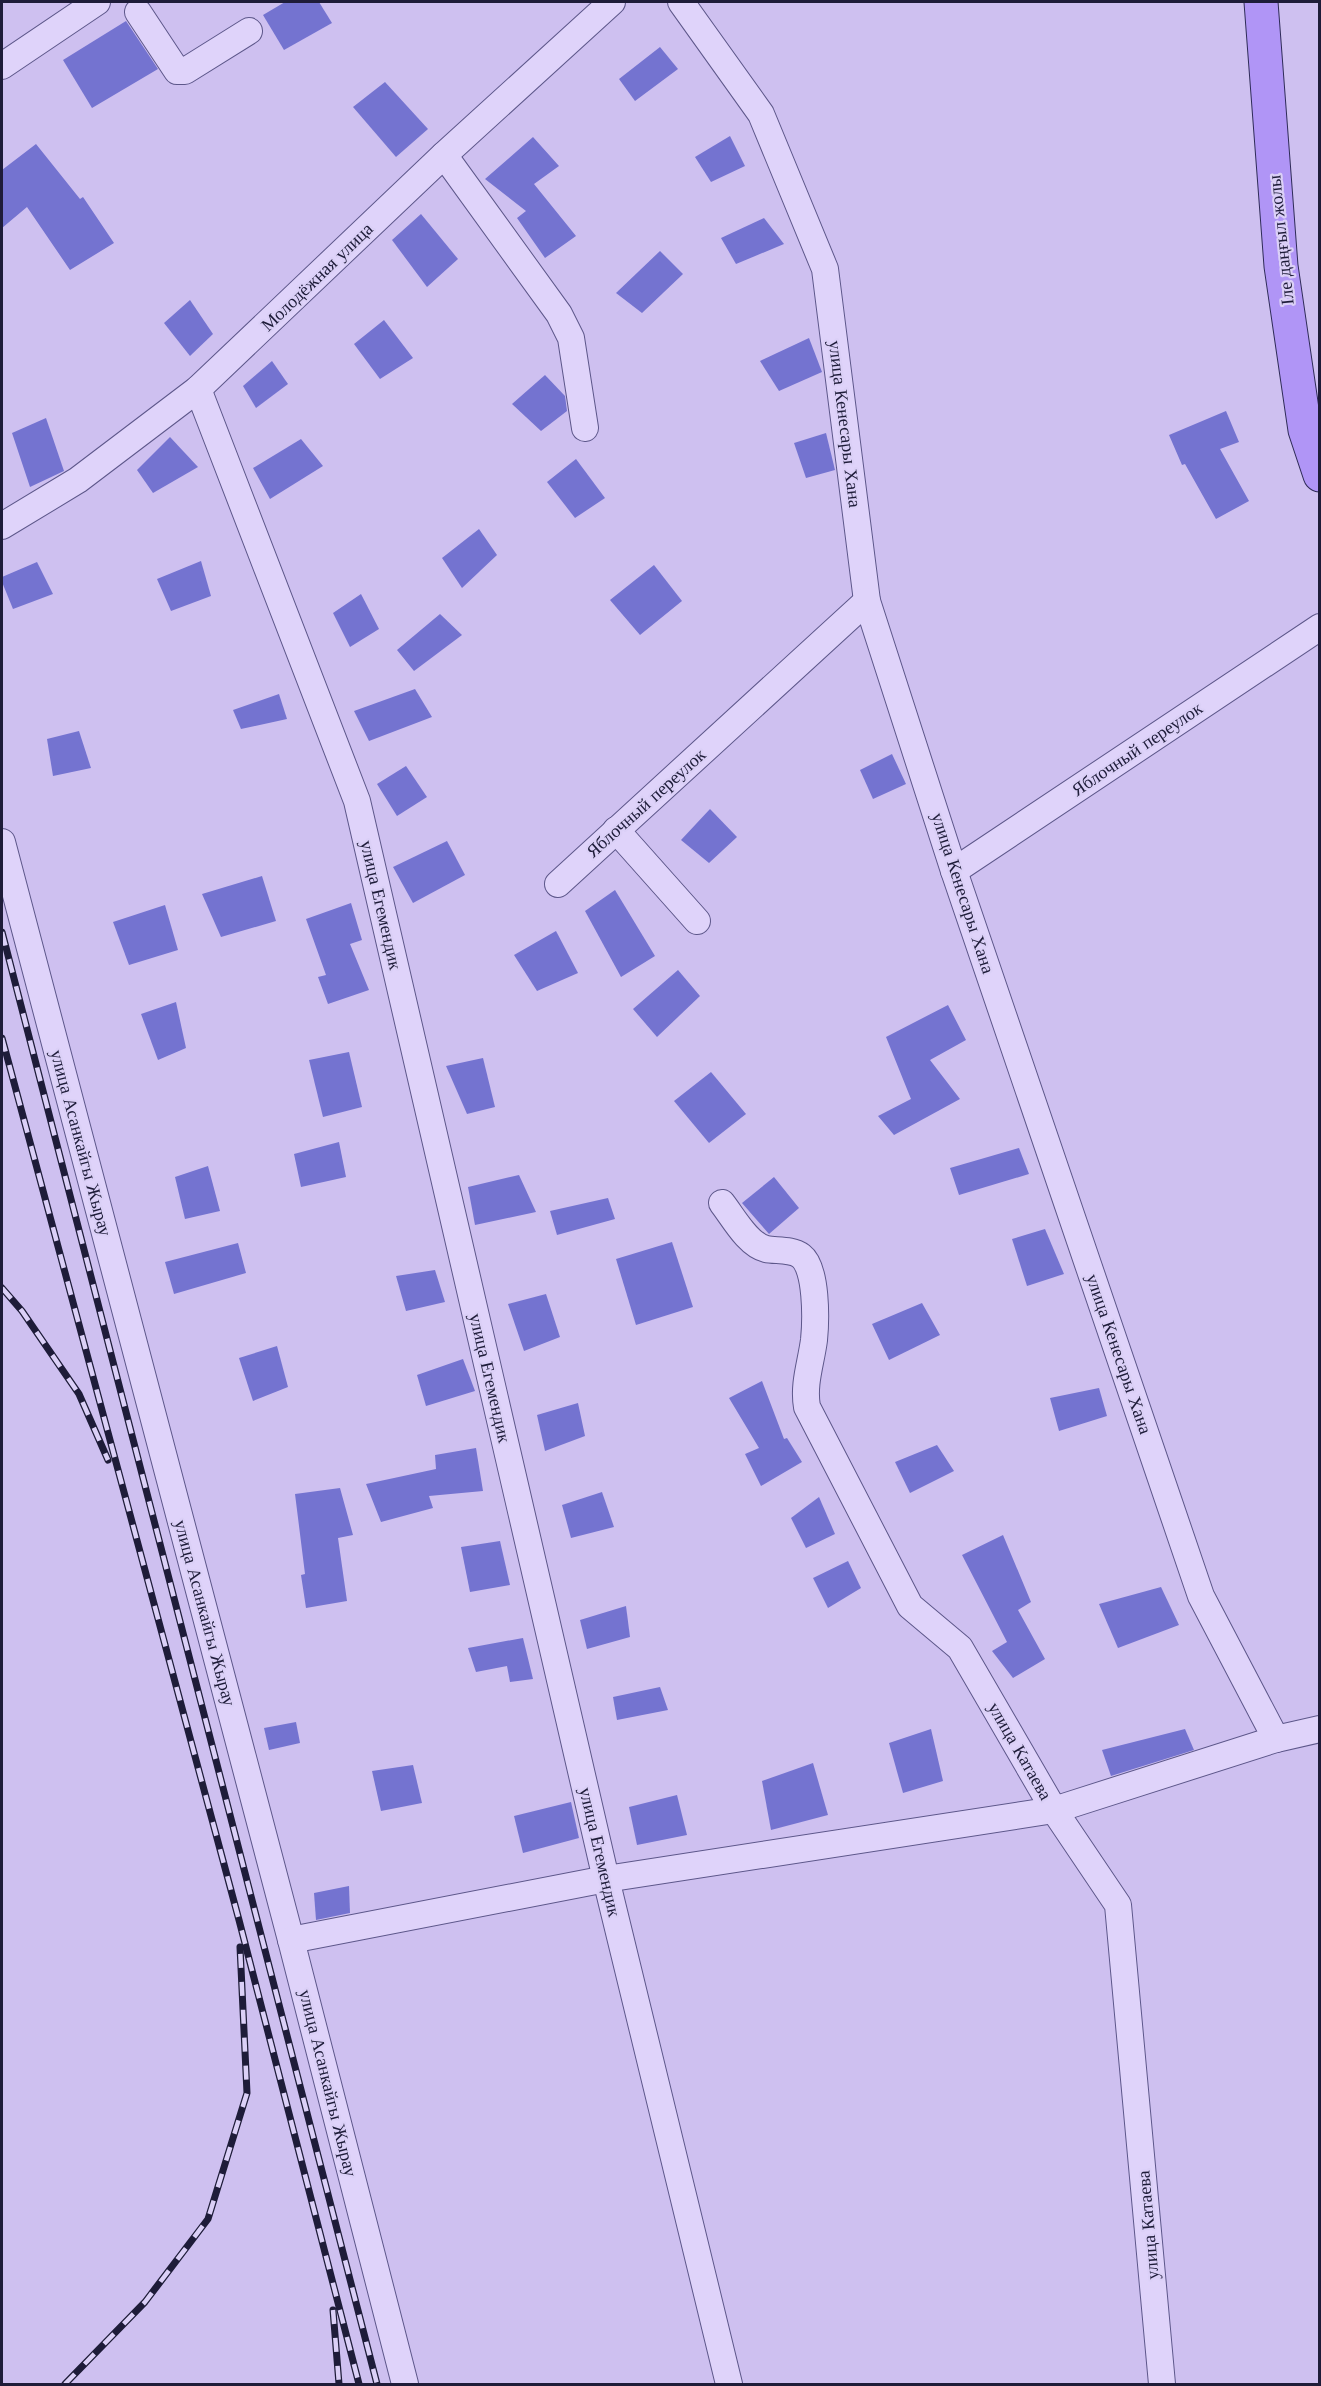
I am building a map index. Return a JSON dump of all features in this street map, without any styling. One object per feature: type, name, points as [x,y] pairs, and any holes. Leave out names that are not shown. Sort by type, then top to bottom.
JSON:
[{"type":"main road","name":"Іле даңғыл жолы","points":[[1261,2],[1281,266],[1305,430],[1320,475]]},
{"type":"street","points":[[2,66],[96,2]]},
{"type":"street","name":"Молодёжная улица","points":[[2,526],[78,480],[198,389],[444,155],[612,2]]},
{"type":"street","name":"улица Кенесары Хана","points":[[681,2],[761,114],[825,269],[867,602],[954,871],[1201,1596],[1276,1739]]},
{"type":"street","points":[[142,5],[177,71],[185,71],[249,31]]},
{"type":"street","points":[[444,155],[559,314],[571,338],[585,428]]},
{"type":"street","name":"улица Егемендик","points":[[198,389],[357,801],[606,1879],[729,2385]]},
{"type":"street","name":"Яблочный переулок","points":[[558,884],[867,602]]},
{"type":"street","name":"Яблочный переулок","points":[[954,871],[1320,627]]},
{"type":"street","points":[[616,830],[697,921]]},
{"type":"street","name":"улица Асанкайгы Жырау","points":[[2,842],[291,1940],[405,2385]]},
{"type":"street","name":"улица Катаева","points":[[722,1203],[750,1238],[763,1248],[800,1255],[810,1265],[813,1283],[814,1339],[804,1392],[807,1407],[910,1606],[960,1648],[1054,1810],[1118,1905],[1162,2385]]},
{"type":"street","points":[[291,1940],[606,1879],[1054,1810],[1276,1739],[1320,1729]]},
{"type":"building","points":[[285,2],[319,2],[332,23],[284,50],[263,15]]},
{"type":"building","points":[[126,21],[158,69],[92,108],[63,60]]},
{"type":"building","points":[[660,47],[678,69],[635,101],[619,79]]},
{"type":"building","points":[[385,82],[428,129],[396,157],[353,107]]},
{"type":"building","points":[[730,136],[745,166],[711,182],[695,157]]},
{"type":"building","points":[[533,137],[559,166],[534,184],[576,236],[545,258],[517,218],[526,211],[485,179]]},
{"type":"building","points":[[36,144],[80,199],[83,197],[114,243],[70,270],[27,207],[2,228],[2,170]]},
{"type":"building","points":[[421,214],[458,259],[427,287],[392,240]]},
{"type":"building","points":[[764,218],[784,244],[736,264],[721,238]]},
{"type":"building","points":[[660,251],[683,274],[642,313],[616,293]]},
{"type":"building","points":[[190,300],[213,334],[190,356],[164,323]]},
{"type":"building","points":[[384,320],[413,358],[380,379],[354,344]]},
{"type":"building","points":[[809,338],[822,372],[779,391],[760,361]]},
{"type":"building","points":[[272,361],[288,384],[256,408],[243,386]]},
{"type":"building","points":[[545,375],[565,396],[567,411],[541,431],[512,404]]},
{"type":"building","points":[[1226,411],[1239,442],[1220,449],[1249,501],[1216,519],[1185,464],[1182,465],[1169,435]]},
{"type":"building","points":[[46,418],[64,471],[30,487],[12,433]]},
{"type":"building","points":[[826,433],[835,470],[806,478],[794,443]]},
{"type":"building","points":[[170,437],[198,467],[153,493],[137,470]]},
{"type":"building","points":[[301,439],[323,466],[270,499],[253,468]]},
{"type":"building","points":[[576,459],[605,498],[575,518],[547,482]]},
{"type":"building","points":[[479,529],[497,555],[462,588],[442,558]]},
{"type":"building","points":[[201,561],[211,596],[171,611],[157,579]]},
{"type":"building","points":[[37,562],[53,594],[13,609],[2,577]]},
{"type":"building","points":[[654,565],[682,601],[640,635],[610,600]]},
{"type":"building","points":[[361,594],[379,629],[350,647],[333,613]]},
{"type":"building","points":[[440,614],[462,635],[414,671],[397,650]]},
{"type":"building","points":[[415,689],[432,717],[369,741],[354,711]]},
{"type":"building","points":[[279,694],[287,719],[241,729],[233,710]]},
{"type":"building","points":[[79,731],[91,768],[53,776],[47,739]]},
{"type":"building","points":[[892,754],[906,784],[873,799],[860,770]]},
{"type":"building","points":[[406,766],[427,797],[397,816],[377,784]]},
{"type":"building","points":[[710,809],[737,837],[709,863],[681,840]]},
{"type":"building","points":[[447,841],[465,875],[413,903],[393,867]]},
{"type":"building","points":[[262,876],[276,921],[221,937],[202,894]]},
{"type":"building","points":[[615,890],[655,956],[621,977],[585,911]]},
{"type":"building","points":[[351,903],[362,940],[350,944],[369,990],[328,1004],[318,977],[326,975],[306,919]]},
{"type":"building","points":[[165,905],[178,950],[129,965],[113,922]]},
{"type":"building","points":[[556,931],[578,973],[537,991],[514,955]]},
{"type":"building","points":[[678,970],[700,996],[657,1037],[633,1009]]},
{"type":"building","points":[[176,1002],[186,1048],[158,1060],[141,1014]]},
{"type":"building","points":[[948,1005],[966,1040],[930,1060],[960,1099],[894,1135],[878,1116],[911,1099],[886,1037]]},
{"type":"building","points":[[349,1052],[362,1107],[323,1117],[309,1060]]},
{"type":"building","points":[[483,1058],[495,1107],[467,1114],[446,1066]]},
{"type":"building","points":[[711,1072],[746,1114],[709,1143],[674,1101]]},
{"type":"building","points":[[339,1142],[346,1177],[301,1187],[294,1154]]},
{"type":"building","points":[[1019,1148],[1029,1174],[959,1195],[950,1168]]},
{"type":"building","points":[[208,1166],[220,1211],[185,1219],[175,1177]]},
{"type":"building","points":[[519,1175],[536,1212],[475,1225],[468,1187]]},
{"type":"building","points":[[774,1177],[799,1208],[769,1234],[742,1203]]},
{"type":"building","points":[[608,1198],[615,1219],[557,1235],[550,1211]]},
{"type":"building","points":[[1045,1229],[1064,1274],[1027,1286],[1012,1239]]},
{"type":"building","points":[[672,1242],[693,1307],[636,1325],[616,1259]]},
{"type":"building","points":[[238,1243],[246,1273],[174,1294],[165,1262]]},
{"type":"building","points":[[435,1270],[445,1302],[406,1311],[396,1276]]},
{"type":"building","points":[[546,1294],[560,1337],[524,1351],[508,1304]]},
{"type":"building","points":[[922,1303],[940,1335],[889,1360],[872,1324]]},
{"type":"building","points":[[277,1346],[288,1387],[253,1401],[239,1358]]},
{"type":"building","points":[[463,1359],[475,1391],[426,1406],[417,1375]]},
{"type":"building","points":[[762,1381],[784,1439],[787,1438],[802,1462],[761,1486],[745,1454],[759,1448],[729,1398]]},
{"type":"building","points":[[1099,1388],[1107,1416],[1059,1431],[1050,1398]]},
{"type":"building","points":[[578,1403],[585,1436],[545,1451],[537,1415]]},
{"type":"building","points":[[937,1445],[954,1471],[910,1493],[895,1462]]},
{"type":"building","points":[[476,1448],[483,1491],[429,1496],[433,1508],[381,1522],[366,1484],[436,1469],[435,1455]]},
{"type":"building","points":[[340,1488],[353,1535],[338,1538],[347,1601],[306,1608],[301,1575],[305,1574],[295,1494]]},
{"type":"building","points":[[602,1492],[614,1527],[571,1538],[562,1505]]},
{"type":"building","points":[[819,1497],[835,1534],[806,1548],[791,1518]]},
{"type":"building","points":[[1003,1535],[1031,1602],[1018,1610],[1045,1659],[1013,1678],[992,1651],[1007,1642],[962,1555]]},
{"type":"building","points":[[500,1541],[510,1585],[470,1592],[461,1547]]},
{"type":"building","points":[[848,1561],[861,1588],[828,1608],[813,1578]]},
{"type":"building","points":[[1161,1587],[1179,1625],[1118,1648],[1099,1604]]},
{"type":"building","points":[[626,1606],[630,1637],[587,1649],[580,1620]]},
{"type":"building","points":[[523,1638],[533,1679],[510,1682],[507,1666],[476,1672],[468,1648]]},
{"type":"building","points":[[660,1687],[668,1710],[617,1720],[613,1697]]},
{"type":"building","points":[[296,1722],[300,1743],[269,1750],[264,1728]]},
{"type":"building","points":[[931,1729],[943,1781],[903,1793],[889,1743]]},
{"type":"building","points":[[1185,1729],[1194,1750],[1111,1776],[1102,1750]]},
{"type":"building","points":[[813,1763],[828,1815],[771,1830],[762,1781]]},
{"type":"building","points":[[413,1765],[422,1803],[381,1811],[372,1771]]},
{"type":"building","points":[[677,1795],[687,1835],[637,1845],[629,1807]]},
{"type":"building","points":[[571,1802],[579,1838],[523,1853],[514,1816]]},
{"type":"building","points":[[349,1886],[350,1913],[316,1920],[314,1893]]},
{"type":"railway","points":[[2,932],[377,2384]]},
{"type":"railway","points":[[2,1038],[239,1920],[359,2384]]},
{"type":"railway","points":[[2,1288],[22,1311],[79,1394],[108,1460]]},
{"type":"railway","points":[[65,2384],[145,2302],[208,2219],[247,2093],[240,1947]]},
{"type":"railway","points":[[333,2310],[339,2384]]}]
